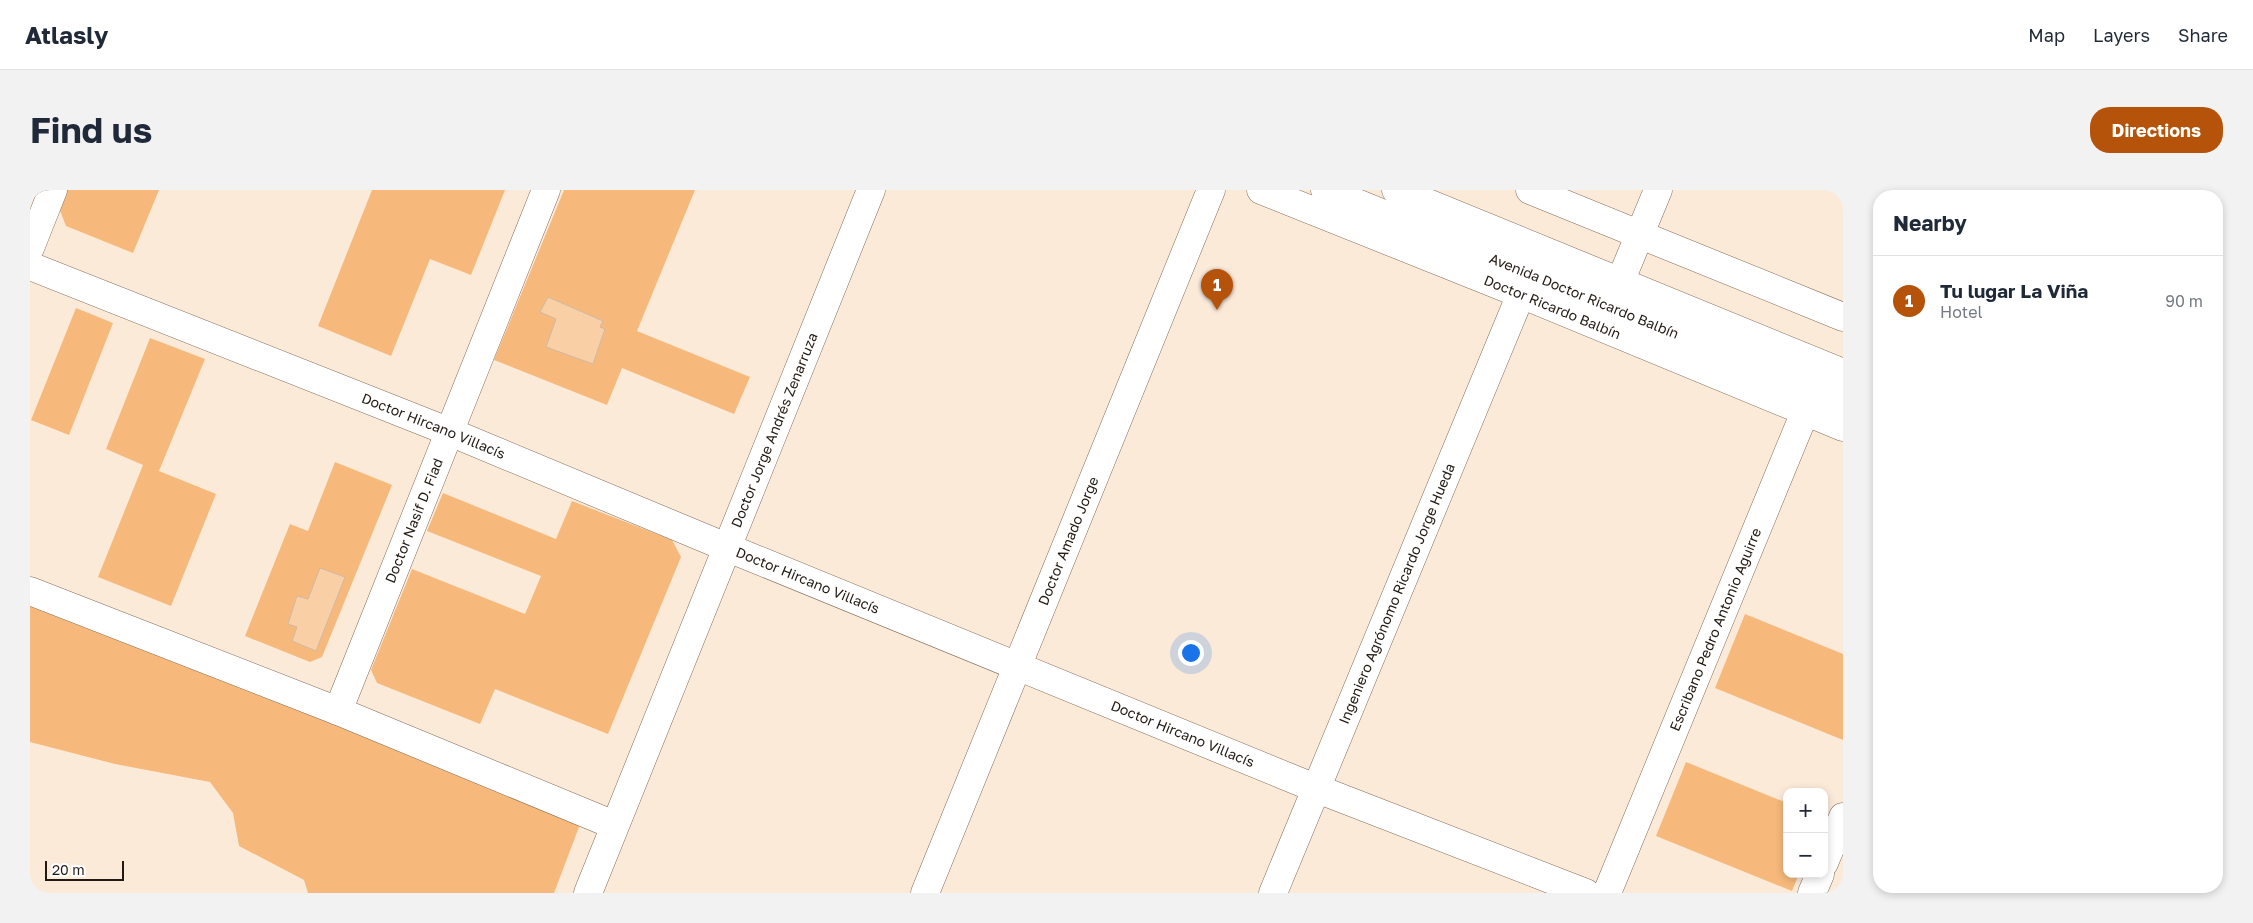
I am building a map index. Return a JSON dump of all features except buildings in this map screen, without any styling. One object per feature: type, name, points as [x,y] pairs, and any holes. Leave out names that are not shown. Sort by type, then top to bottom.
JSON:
[{"type":"street","points":[[30,248],[53,190]]},
{"type":"street","name":"Doctor Nasif D. Fiad","points":[[338,711],[546,190]]},
{"type":"street","name":"Doctor Jorge Andrés Zenarruza","points":[[588,893],[871,190]]},
{"type":"street","name":"Doctor Amado Jorge","points":[[925,893],[1211,190]]},
{"type":"street","name":"Doctor Ricardo Balbín","points":[[1260,190],[1521,294],[1810,401],[1843,428]]},
{"type":"street","name":"Avenida Doctor Ricardo Balbín","points":[[1325,190],[1610,307],[1810,401],[1843,402]]},
{"type":"street","name":"Avenida Doctor Ricardo Balbín","points":[[1396,190],[1833,369]]},
{"type":"street","points":[[1530,190],[1843,317]]},
{"type":"street","points":[[1610,307],[1658,190]]},
{"type":"street","name":"Doctor Hircano Villacís","points":[[30,266],[450,432],[1315,788],[1586,893]]},
{"type":"street","name":"Ingeniero Agrónomo Ricardo Jorge Hueda","points":[[1273,893],[1521,294]]},
{"type":"street","name":"Escribano Pedro Antonio Aguirre","points":[[1607,893],[1810,401],[1833,369]]},
{"type":"street","points":[[30,591],[338,711],[614,825]]},
{"type":"street","points":[[1828,853],[1843,817]]},
{"type":"street","points":[[1812,893],[1818,878]]},
{"type":"shaded area","points":[[67,190],[159,190],[133,253],[66,226],[59,208]]},
{"type":"shaded area","points":[[372,190],[505,190],[471,275],[430,259],[391,356],[318,326]]},
{"type":"shaded area","points":[[564,190],[695,190],[637,331],[750,377],[734,414],[622,368],[607,405],[494,360]]},
{"type":"shaded area","points":[[76,308],[113,323],[69,435],[31,420]]},
{"type":"shaded area","points":[[150,338],[205,359],[159,471],[216,494],[171,606],[98,577],[143,465],[106,449]]},
{"type":"shaded area","points":[[335,462],[392,485],[322,657],[310,662],[245,636],[290,524],[308,531]]},
{"type":"shaded area","points":[[443,493],[556,539],[572,501],[672,540],[681,557],[608,734],[495,689],[480,724],[377,683],[371,670],[412,569],[525,614],[541,576],[427,531]]},
{"type":"shaded area","points":[[30,595],[582,819],[554,893],[308,893],[304,880],[239,846],[233,813],[210,782],[115,764],[30,742]]},
{"type":"shaded area","points":[[1745,614],[1843,654],[1843,740],[1715,688]]},
{"type":"shaded area","points":[[1686,762],[1783,801],[1783,878],[1797,878],[1792,891],[1656,836]]},
{"type":"place","name":"Tu lugar La Viña","points":[[1217,310]]}]
